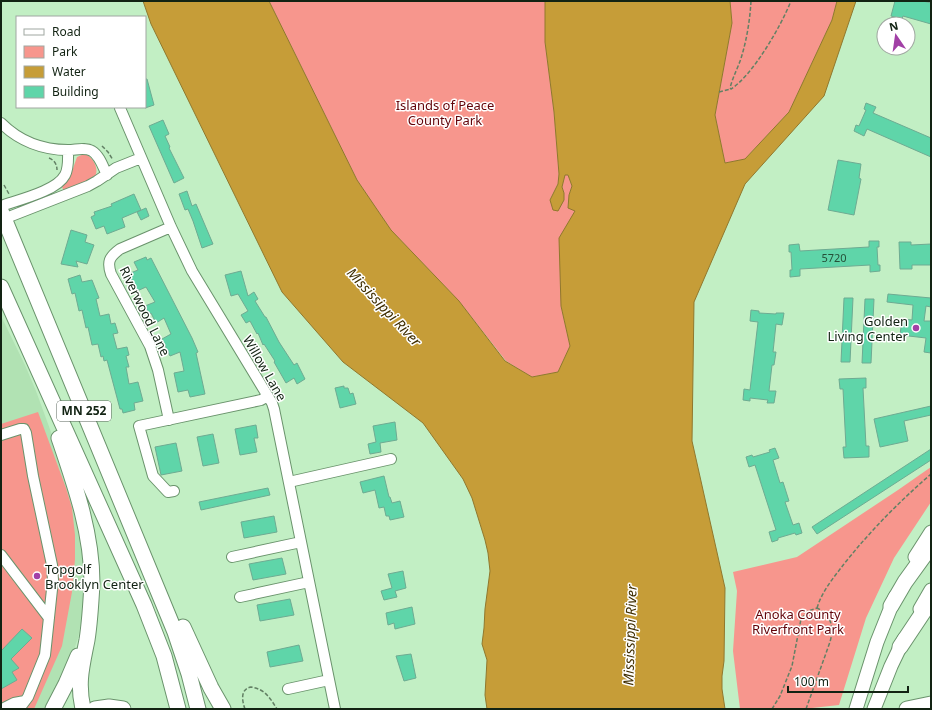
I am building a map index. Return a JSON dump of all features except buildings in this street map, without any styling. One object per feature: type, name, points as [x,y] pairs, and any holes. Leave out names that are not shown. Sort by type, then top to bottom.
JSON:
[{"type":"highway","name":"MN 252","points":[[2,214],[113,480]]},
{"type":"highway","points":[[1,287],[144,605],[164,656],[178,709]]},
{"type":"highway","points":[[29,349],[62,444],[83,514],[90,558],[90,623],[80,680],[81,697],[84,709]]},
{"type":"highway","points":[[113,480],[179,642],[190,674],[198,709]]},
{"type":"highway","points":[[113,480],[208,683],[223,709]]},
{"type":"highway","points":[[891,606],[905,582],[931,546]]},
{"type":"highway","points":[[53,709],[66,684],[79,653],[86,624],[91,592]]},
{"type":"highway","points":[[900,647],[931,602]]},
{"type":"highway","points":[[907,709],[931,704]]},
{"type":"highway","points":[[95,709],[119,708]]},
{"type":"main road","points":[[856,709],[869,665],[891,606],[907,572],[931,532]]},
{"type":"main road","points":[[874,709],[900,647],[931,590]]},
{"type":"street","name":"Willow Lane","points":[[120,108],[192,271],[268,396],[274,409],[335,709]]},
{"type":"street","points":[[1,123],[14,134],[28,142],[54,149],[85,149],[93,152],[99,158],[107,175]]},
{"type":"street","points":[[2,214],[51,188],[61,181],[66,174],[68,150]]},
{"type":"street","points":[[2,214],[88,186],[116,168],[141,158]]},
{"type":"street","name":"Riverwood Lane","points":[[169,420],[155,358],[108,267],[110,259],[120,249],[172,227]]},
{"type":"street","points":[[174,491],[168,492],[153,476],[139,426],[261,400],[268,396]]},
{"type":"street","points":[[1,436],[20,429],[24,429],[26,433],[33,476],[52,564],[53,580],[45,655],[28,697],[22,705],[14,703],[2,709]]},
{"type":"street","points":[[289,482],[391,458]]},
{"type":"street","points":[[232,557],[301,542]]},
{"type":"street","points":[[1,555],[49,618]]},
{"type":"street","points":[[240,597],[309,582]]},
{"type":"street","points":[[288,689],[329,680]]},
{"type":"path","points":[[731,89],[731,82],[743,53],[752,1]]},
{"type":"path","points":[[719,92],[731,89],[737,85],[757,61],[785,15],[791,1]]},
{"type":"path","points":[[43,156],[53,160],[56,163],[57,167],[55,174]]},
{"type":"path","points":[[4,185],[9,194],[13,193]]},
{"type":"path","points":[[772,709],[780,696],[792,666],[801,619],[808,612],[817,608],[825,590],[855,550],[888,513],[931,474]]},
{"type":"path","points":[[806,709],[830,642],[832,631],[832,624],[829,617],[817,608]]},
{"type":"path","points":[[246,709],[242,695],[245,690],[251,687],[262,690],[268,695],[277,709]]},
{"type":"shaded area","name":"Topgolf Brooklyn Center","points":[[1,316],[36,391],[70,484],[84,541],[86,596],[78,638],[68,668],[48,709],[1,709]]},
{"type":"green space","name":"Islands of Peace County Park","points":[[269,1],[545,1],[545,42],[554,112],[559,174],[558,184],[550,200],[564,193],[562,187],[565,175],[568,175],[572,186],[569,195],[575,211],[561,306],[570,346],[558,372],[532,377],[506,361],[459,301],[391,230],[357,180]]},
{"type":"green space","points":[[730,1],[837,1],[832,20],[789,112],[745,159],[725,163],[715,115],[732,23]]},
{"type":"green space","points":[[84,154],[91,158],[95,165],[95,176],[93,179],[64,191],[62,187],[71,174],[77,157]]},
{"type":"green space","name":"Topgolf Brooklyn Center","points":[[38,412],[72,508],[75,535],[75,559],[72,592],[62,646],[34,709],[1,709],[1,424]]},
{"type":"green space","name":"Anoka County Riverfront Park","points":[[931,467],[931,502],[894,558],[866,618],[839,705],[803,709],[740,709],[733,651],[737,591],[733,572],[797,557]]},
{"type":"water","name":"Mississippi River","points":[[143,1],[269,1],[357,180],[391,230],[459,301],[505,361],[532,377],[558,372],[570,346],[561,306],[559,238],[575,211],[568,208],[569,195],[572,186],[568,175],[565,175],[562,187],[564,200],[558,211],[553,210],[550,200],[558,184],[559,174],[554,112],[545,42],[545,1],[730,1],[732,23],[715,115],[725,163],[745,159],[789,112],[832,20],[837,1],[856,1],[824,96],[745,184],[694,302],[692,441],[725,588],[722,689],[725,709],[487,709],[485,695],[487,660],[482,644],[490,571],[485,540],[472,498],[463,479],[423,423],[343,362],[282,292],[151,24]]},
{"type":"place","name":"Golden Living Center","points":[[916,328]]},
{"type":"place","name":"Topgolf Brooklyn Center","points":[[37,576]]}]
